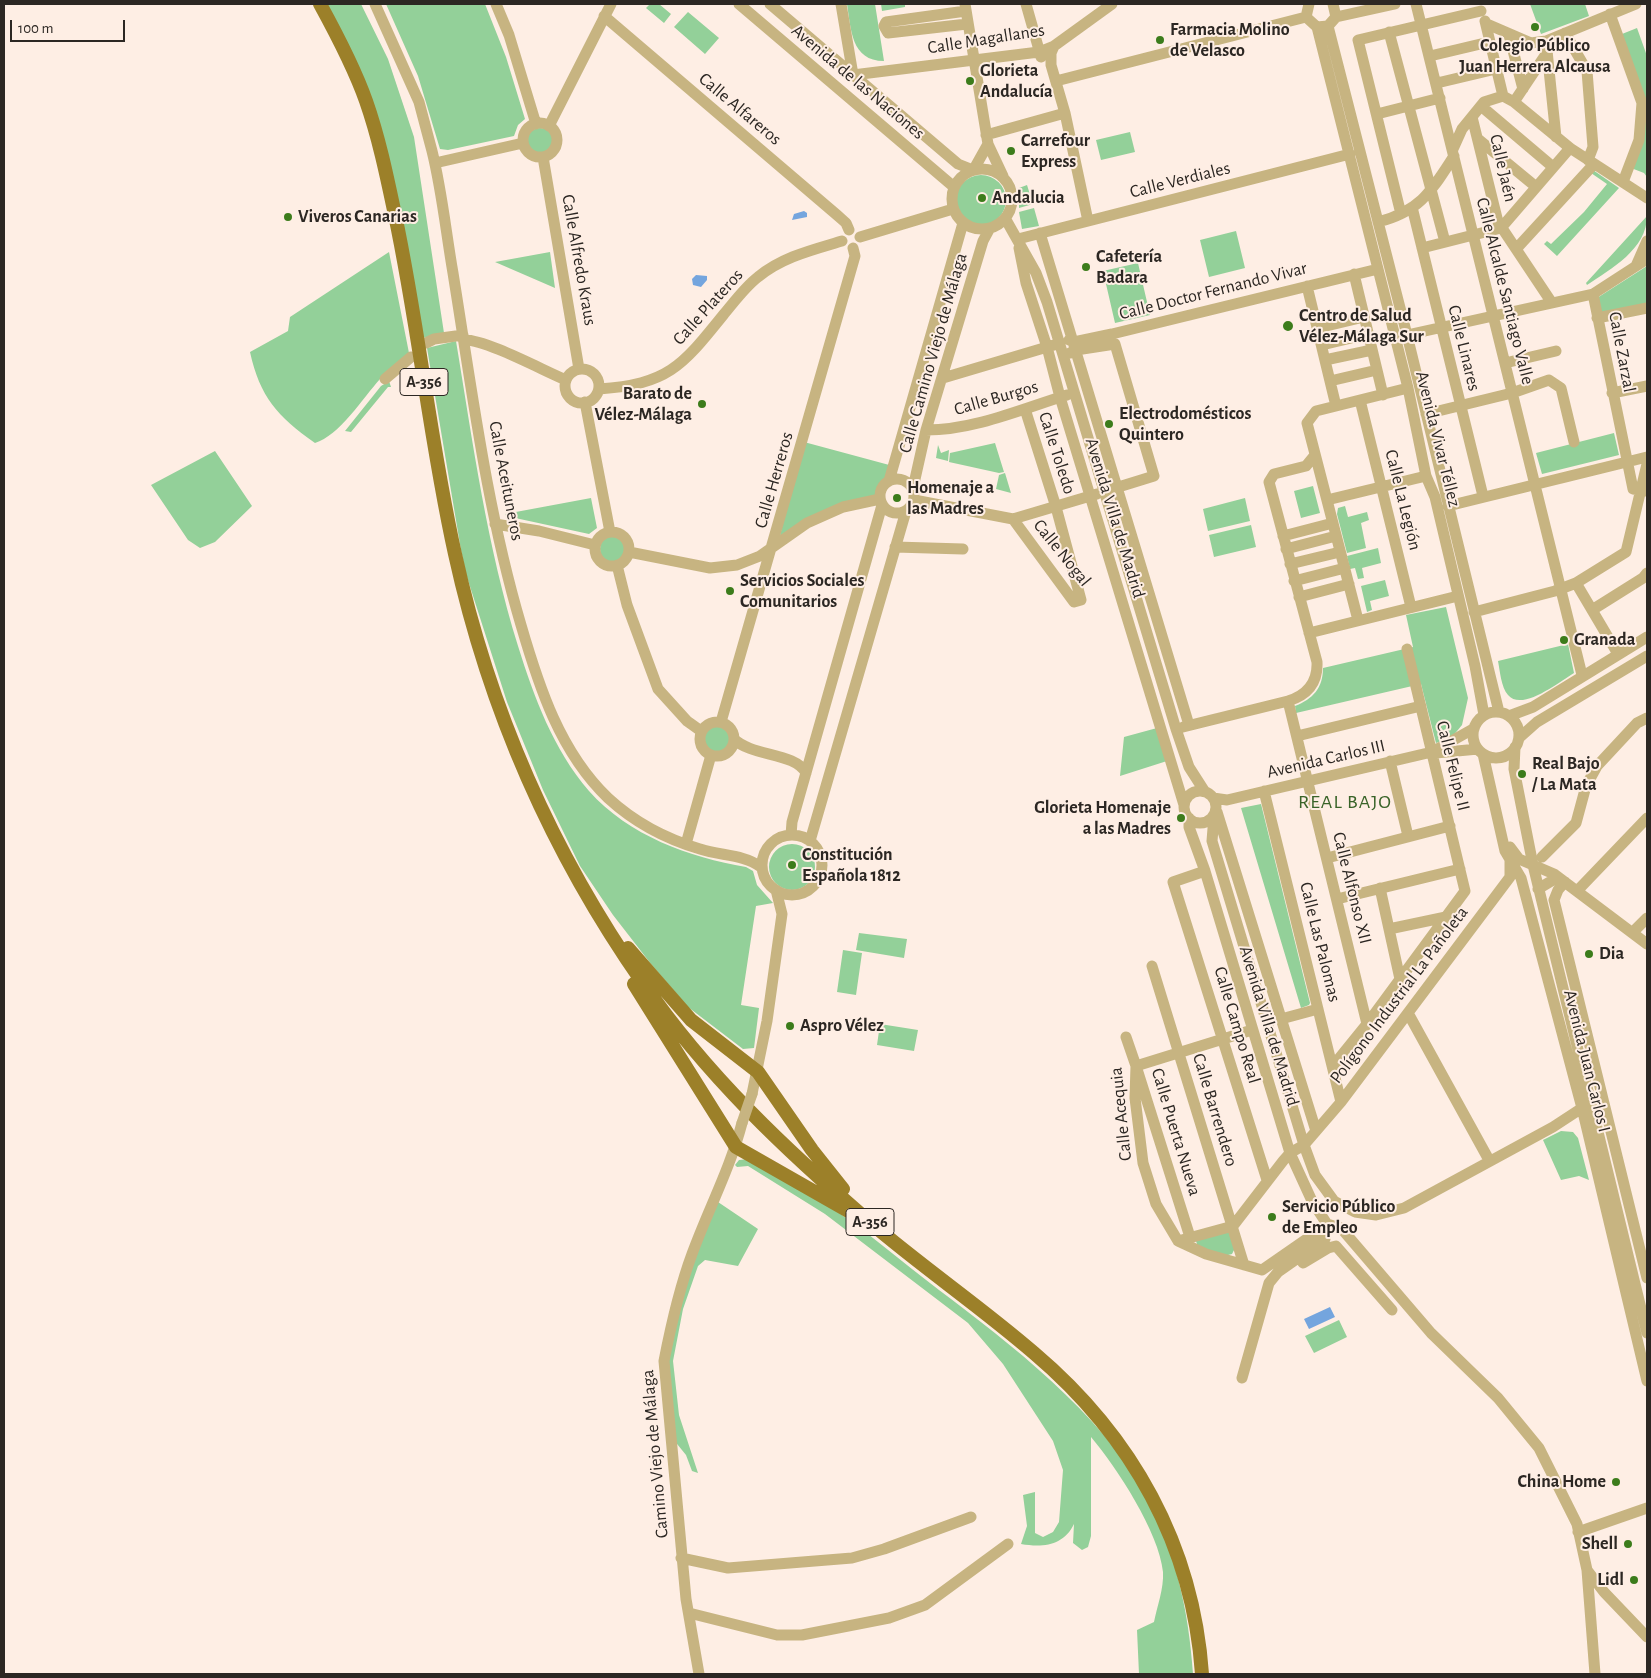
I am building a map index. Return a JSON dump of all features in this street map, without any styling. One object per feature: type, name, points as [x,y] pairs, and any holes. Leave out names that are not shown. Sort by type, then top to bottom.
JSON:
[{"type":"main road","name":"A-356","points":[[320,4],[351,64],[382,154],[403,252],[454,550],[472,625],[496,702],[529,785],[558,844],[614,940],[647,989],[723,1084],[771,1135],[874,1226],[1036,1354],[1108,1427],[1144,1479],[1169,1530],[1187,1580],[1199,1641],[1202,1674]]},
{"type":"main road","points":[[595,909],[692,1020],[758,1072],[812,1150],[874,1226]]},
{"type":"main road","points":[[614,940],[644,1001],[736,1147],[874,1226]]},
{"type":"street","name":"Calle Aceituneros","points":[[375,4],[399,53],[419,102],[435,162],[463,338],[496,524],[529,653],[544,697],[562,738],[584,771],[631,818],[664,836],[701,850],[749,860],[761,867]]},
{"type":"street","points":[[496,4],[509,35],[536,124]]},
{"type":"street","points":[[549,126],[611,4]]},
{"type":"street","name":"Avenida de las Naciones","points":[[739,4],[954,187]]},
{"type":"street","name":"Avenida de las Naciones","points":[[770,4],[958,164],[974,170]]},
{"type":"street","points":[[841,4],[852,75]]},
{"type":"street","points":[[1026,4],[1039,52],[1052,74]]},
{"type":"street","name":"Calle Magallanes","points":[[852,75],[1039,52],[1054,46],[1101,8],[1112,4]]},
{"type":"street","points":[[1306,17],[1309,4]]},
{"type":"street","points":[[1327,23],[1333,4]]},
{"type":"street","points":[[1020,54],[1052,74],[1306,17],[1327,23],[1395,4]]},
{"type":"street","name":"Calle Alcalde Santiago Valle","points":[[1416,4],[1512,393],[1536,482],[1582,675]]},
{"type":"street","points":[[1514,102],[1547,46],[1565,33],[1636,4]]},
{"type":"street","points":[[967,24],[888,34],[884,26],[886,22],[965,7],[987,139],[1012,193],[1010,211],[1005,218],[990,228],[980,229],[963,223],[953,209],[952,194],[958,179],[974,170],[988,169],[1004,178]]},
{"type":"street","points":[[1401,214],[1358,40],[1421,25],[1480,7],[1487,24],[1502,96]]},
{"type":"street","points":[[1610,14],[1642,103],[1639,140],[1623,182]]},
{"type":"street","name":"Calle Alfareros","points":[[604,16],[837,215],[846,223],[849,230]]},
{"type":"street","name":"Avenida Vivar Téllez","points":[[1327,23],[1350,154],[1408,388],[1426,476],[1435,497],[1478,680],[1484,715]]},
{"type":"street","name":"Avenida Vivar Téllez","points":[[1327,23],[1407,335],[1474,612],[1504,714]]},
{"type":"street","points":[[1487,24],[1509,35],[1531,43],[1547,46]]},
{"type":"street","points":[[1389,32],[1445,242]]},
{"type":"street","points":[[1517,248],[1591,162],[1593,147],[1587,71],[1565,33]]},
{"type":"street","points":[[1509,35],[1523,89]]},
{"type":"street","points":[[1430,56],[1490,42]]},
{"type":"street","points":[[1054,46],[1050,58],[1052,74],[1065,113],[1088,221]]},
{"type":"street","points":[[1547,46],[1556,136]]},
{"type":"street","points":[[1437,83],[1496,69]]},
{"type":"street","points":[[1378,222],[1401,214],[1427,197],[1454,153],[1462,129],[1484,102],[1502,96],[1514,102],[1570,148],[1647,198]]},
{"type":"street","points":[[1377,114],[1440,98]]},
{"type":"street","points":[[1481,106],[1552,167]]},
{"type":"street","points":[[974,170],[987,139],[1065,113]]},
{"type":"street","name":"Calle Jaén","points":[[1472,117],[1501,228]]},
{"type":"street","points":[[536,124],[549,126],[554,130],[557,143],[550,154],[544,157],[530,154],[523,144],[526,131],[536,124]]},
{"type":"street","points":[[1478,138],[1535,186]]},
{"type":"street","points":[[435,162],[523,144]]},
{"type":"street","points":[[1422,248],[1501,228],[1535,186],[1570,148]]},
{"type":"street","name":"Calle Verdiales","points":[[1018,239],[1350,154]]},
{"type":"street","name":"Calle Alfredo Kraus","points":[[544,157],[579,369]]},
{"type":"street","points":[[1440,177],[1450,174],[1459,178]]},
{"type":"street","name":"Calle Linares","points":[[1412,207],[1482,496]]},
{"type":"street","points":[[860,237],[953,209]]},
{"type":"street","points":[[1005,218],[1036,273],[1105,491],[1189,767],[1187,800],[1191,820],[1212,841]]},
{"type":"street","name":"Calle Camino Viejo de Málaga","points":[[889,481],[963,223]]},
{"type":"street","name":"Calle Camino Viejo de Málaga","points":[[913,494],[926,430],[983,241],[990,228]]},
{"type":"street","points":[[1501,228],[1517,248],[1552,303]]},
{"type":"street","points":[[849,230],[856,232],[860,237],[858,244],[853,248],[846,247],[842,242],[844,234],[849,230]]},
{"type":"street","name":"Avenida Villa de Madrid","points":[[1040,234],[1189,725]]},
{"type":"street","name":"Avenida Villa de Madrid","points":[[1018,239],[1026,283],[1047,347],[1060,397],[1187,800]]},
{"type":"street","points":[[1636,266],[1647,241]]},
{"type":"street","name":"Calle Plateros","points":[[599,390],[630,387],[657,379],[676,367],[700,343],[756,278],[786,259],[842,242]]},
{"type":"street","name":"Calle Herreros","points":[[721,722],[855,256],[853,248]]},
{"type":"street","points":[[1407,335],[1593,294],[1647,259]]},
{"type":"street","name":"Calle Doctor Fernando Vivar","points":[[1075,346],[1378,268]]},
{"type":"street","points":[[1354,274],[1383,395]]},
{"type":"street","points":[[1307,286],[1336,406]]},
{"type":"street","name":"Calle Zarzal","points":[[1593,294],[1633,489],[1644,490]]},
{"type":"street","points":[[1598,318],[1647,308]]},
{"type":"street","points":[[1318,328],[1364,317]]},
{"type":"street","points":[[1322,345],[1368,334]]},
{"type":"street","points":[[426,343],[434,339],[463,338],[472,340],[566,380]]},
{"type":"street","points":[[791,835],[806,772],[881,502],[880,492],[889,481],[902,480],[913,494],[1013,519],[1154,476],[1115,344],[1075,346],[1058,339]]},
{"type":"street","points":[[943,378],[1047,347],[1058,339]]},
{"type":"street","points":[[1063,357],[1075,346]]},
{"type":"street","points":[[1325,360],[1372,350]]},
{"type":"street","points":[[1505,363],[1556,351]]},
{"type":"street","points":[[385,379],[411,357]]},
{"type":"street","points":[[579,369],[592,372],[597,376],[599,390],[596,396],[585,402],[572,399],[567,394],[566,380],[569,375],[579,369]]},
{"type":"street","points":[[1330,381],[1377,370]]},
{"type":"street","points":[[1426,414],[1512,393],[1549,380],[1561,388],[1574,442]]},
{"type":"street","points":[[1612,393],[1647,386]]},
{"type":"street","points":[[1358,620],[1307,423],[1316,411],[1408,388]]},
{"type":"street","name":"Calle Burgos","points":[[926,430],[942,430],[1025,409],[1074,393]]},
{"type":"street","name":"Calle La Legión","points":[[1360,400],[1411,607]]},
{"type":"street","points":[[585,402],[610,532]]},
{"type":"street","name":"Calle Toledo","points":[[1025,409],[1056,507]]},
{"type":"street","points":[[1176,729],[1288,701],[1304,694],[1313,685],[1318,673],[1269,482],[1270,477],[1274,474],[1306,466],[1315,455]]},
{"type":"street","points":[[1448,506],[1536,482],[1647,457]]},
{"type":"street","points":[[1474,612],[1555,591],[1561,587],[1576,583],[1626,552],[1644,490],[1647,464]]},
{"type":"street","points":[[1327,500],[1426,476]]},
{"type":"street","points":[[810,841],[895,547],[913,494]]},
{"type":"street","points":[[629,552],[710,568],[737,565],[760,556],[773,545],[807,523],[843,507],[881,502]]},
{"type":"street","points":[[881,502],[893,513],[906,511]]},
{"type":"street","name":"Calle Nogal","points":[[1013,519],[1074,602],[1081,600],[1056,507]]},
{"type":"street","points":[[1283,536],[1333,523]]},
{"type":"street","points":[[496,524],[595,545]]},
{"type":"street","points":[[610,532],[616,532],[627,540],[629,552],[623,563],[617,566],[603,564],[595,552],[595,545],[603,534],[610,532]]},
{"type":"street","points":[[1286,549],[1336,536]]},
{"type":"street","points":[[895,547],[963,549]]},
{"type":"street","points":[[1290,564],[1340,552]]},
{"type":"street","points":[[617,566],[627,606],[658,689],[687,721],[701,731]]},
{"type":"street","points":[[1294,581],[1344,568]]},
{"type":"street","points":[[1592,610],[1642,578],[1647,572]]},
{"type":"street","points":[[1576,583],[1618,654]]},
{"type":"street","points":[[1299,597],[1349,584]]},
{"type":"street","points":[[1309,633],[1458,596]]},
{"type":"street","points":[[1645,658],[1538,722],[1502,757],[1489,757],[1480,751],[1473,740],[1473,729],[1484,715],[1504,714],[1530,709],[1582,675],[1647,637]]},
{"type":"street","name":"Calle Felipe II","points":[[1407,649],[1465,891],[1446,917]]},
{"type":"street","name":"Calle Alfonso XII","points":[[1288,701],[1367,1024]]},
{"type":"street","points":[[1297,736],[1421,706]]},
{"type":"street","points":[[1504,714],[1517,726],[1517,743]]},
{"type":"street","points":[[1542,857],[1576,823],[1586,786],[1596,766],[1637,723],[1647,718]]},
{"type":"street","points":[[721,722],[731,728],[736,745],[722,755],[711,755],[702,748],[700,742],[701,731],[710,723],[721,722]]},
{"type":"street","name":"Avenida Carlos III","points":[[1432,752],[1473,729]]},
{"type":"street","name":"Avenida Juan Carlos I","points":[[1517,743],[1514,769],[1532,865],[1647,1333]]},
{"type":"street","points":[[736,745],[797,763],[806,772]]},
{"type":"street","name":"Avenida Juan Carlos I","points":[[1480,751],[1498,814],[1506,851],[1521,878],[1582,1108],[1647,1381]]},
{"type":"street","name":"Avenida Carlos III","points":[[1213,805],[1308,780],[1432,752],[1480,751]]},
{"type":"street","points":[[797,763],[808,758],[812,752]]},
{"type":"street","points":[[686,844],[711,755]]},
{"type":"street","points":[[1390,761],[1408,836]]},
{"type":"street","name":"Avenida Villa de Madrid","points":[[1189,767],[1213,805],[1316,1131]]},
{"type":"street","name":"Calle Las Palomas","points":[[1264,791],[1341,1102]]},
{"type":"street","points":[[1187,800],[1196,792],[1213,805]]},
{"type":"street","points":[[1191,820],[1206,822],[1213,805]]},
{"type":"street","points":[[1213,805],[1212,841],[1304,1145],[1315,1175],[1334,1201],[1355,1212],[1376,1215],[1404,1208],[1489,1160],[1553,1127],[1582,1108]]},
{"type":"street","points":[[1498,814],[1504,823],[1511,850],[1519,859],[1559,877],[1647,944]]},
{"type":"street","points":[[1578,890],[1647,818]]},
{"type":"street","name":"Avenida Villa de Madrid","points":[[1191,820],[1189,827],[1205,871],[1290,1153],[1323,1227]]},
{"type":"street","points":[[1327,858],[1450,826]]},
{"type":"street","points":[[749,860],[764,853],[777,839],[791,835],[810,841],[820,855],[821,873],[811,888],[794,894],[776,890],[768,884],[761,867],[764,853]]},
{"type":"street","points":[[1530,851],[1542,857],[1559,877],[1558,890],[1554,900],[1647,1278]]},
{"type":"street","name":"Polígono Industrial La Pañoleta","points":[[1233,1226],[1267,1180],[1290,1153],[1304,1145],[1341,1102],[1510,877],[1510,861]]},
{"type":"street","points":[[1336,899],[1460,869]]},
{"type":"street","name":"Calle Campo Real","points":[[1205,871],[1173,882],[1267,1180]]},
{"type":"street","points":[[1538,889],[1559,877]]},
{"type":"street","points":[[1380,888],[1400,979]]},
{"type":"street","points":[[776,890],[782,914]]},
{"type":"street","points":[[758,1072],[782,914],[794,894]]},
{"type":"street","points":[[1389,929],[1446,917]]},
{"type":"street","points":[[1332,1066],[1367,1024],[1446,917]]},
{"type":"street","points":[[1633,932],[1647,918]]},
{"type":"street","name":"Calle Barrendero","points":[[1152,966],[1244,1265]]},
{"type":"street","points":[[1281,1019],[1318,1009]]},
{"type":"street","points":[[1408,1013],[1489,1160]]},
{"type":"street","name":"Calle Puerta Nueva","points":[[1190,1238],[1136,1066],[1252,1030]]},
{"type":"street","name":"Calle Acequia","points":[[1126,1037],[1136,1066],[1135,1098],[1143,1163],[1156,1204],[1178,1241]]},
{"type":"street","name":"Camino Viejo de Málaga","points":[[699,1674],[688,1613],[681,1558],[664,1362],[671,1324],[691,1255],[736,1147],[758,1072]]},
{"type":"street","points":[[1553,1127],[1574,1124],[1586,1127]]},
{"type":"street","points":[[1178,1241],[1233,1226]]},
{"type":"street","points":[[1178,1241],[1206,1254],[1262,1270],[1323,1227],[1341,1228],[1431,1333],[1498,1398],[1539,1448],[1577,1524],[1587,1570],[1595,1674]]},
{"type":"street","points":[[1242,1378],[1269,1283],[1278,1272],[1325,1239],[1323,1227]]},
{"type":"street","points":[[1269,1283],[1328,1248],[1336,1246],[1392,1310]]},
{"type":"street","points":[[1578,1532],[1647,1508]]},
{"type":"street","points":[[681,1558],[728,1568],[852,1558],[884,1549],[970,1517]]},
{"type":"street","points":[[688,1613],[776,1635],[802,1635],[889,1618],[925,1605],[1008,1544]]},
{"type":"street","points":[[1587,1570],[1604,1592],[1647,1637]]},
{"type":"green space","points":[[326,4],[361,4],[388,59],[414,137],[444,333],[423,338],[396,190]]},
{"type":"green space","points":[[386,4],[485,4],[506,57],[525,119],[518,125],[514,136],[448,150],[440,149],[418,76]]},
{"type":"green space","points":[[650,4],[659,4],[671,14],[664,23],[646,8]]},
{"type":"green space","points":[[847,4],[875,4],[884,61],[873,60],[859,50],[852,33]]},
{"type":"green space","points":[[881,4],[905,4],[905,7],[882,11]]},
{"type":"green space","points":[[1530,4],[1585,4],[1589,16],[1541,34]]},
{"type":"green space","points":[[688,12],[719,38],[705,54],[674,27]]},
{"type":"green space","points":[[1637,28],[1647,56],[1647,177],[1644,173],[1631,168],[1644,127],[1622,34]]},
{"type":"green space","points":[[540,128],[549,132],[553,141],[549,150],[540,154],[531,150],[527,141],[531,132]]},
{"type":"green space","points":[[1130,132],[1135,152],[1101,160],[1096,140]]},
{"type":"green space","points":[[1593,170],[1619,188],[1557,256],[1544,244],[1547,241],[1551,244],[1584,212],[1607,184],[1591,173]]},
{"type":"green space","points":[[981,175],[991,177],[999,182],[1004,190],[1006,200],[1004,210],[999,218],[991,223],[981,225],[971,223],[963,218],[958,210],[956,200],[958,190],[963,182],[971,177]]},
{"type":"green space","points":[[1027,185],[1033,204],[1019,208],[1019,188]]},
{"type":"green space","points":[[1034,208],[1039,226],[1022,229],[1019,212]]},
{"type":"green space","points":[[1647,216],[1641,238],[1634,248],[1617,265],[1587,285],[1586,283]]},
{"type":"green space","points":[[1236,231],[1245,268],[1209,277],[1200,240]]},
{"type":"green space","points":[[389,252],[409,353],[380,379],[342,425],[324,439],[315,443],[290,424],[272,404],[259,381],[250,352],[288,331],[290,317]]},
{"type":"green space","points":[[550,252],[555,288],[495,262]]},
{"type":"green space","points":[[1138,263],[1150,315],[1115,323],[1103,271]]},
{"type":"green space","points":[[1647,266],[1647,304],[1600,314],[1597,298]]},
{"type":"green space","points":[[456,341],[489,533],[507,608],[524,665],[538,703],[565,758],[589,791],[622,820],[661,842],[682,850],[725,863],[746,867],[753,871],[757,885],[773,903],[756,906],[741,1005],[759,1008],[754,1048],[743,1049],[688,1007],[651,964],[613,915],[580,866],[543,790],[507,702],[466,574],[461,550],[427,348]]},
{"type":"green space","points":[[389,381],[391,387],[388,387],[351,432],[345,431],[381,386]]},
{"type":"green space","points":[[1614,433],[1619,455],[1542,474],[1536,453]]},
{"type":"green space","points":[[804,442],[893,466],[889,481],[881,485],[878,495],[779,539]]},
{"type":"green space","points":[[995,443],[1004,472],[999,473],[949,462],[950,453]]},
{"type":"green space","points":[[938,445],[941,453],[949,450],[948,461],[936,458]]},
{"type":"green space","points":[[215,451],[252,506],[215,542],[200,548],[188,540],[151,485]]},
{"type":"green space","points":[[1005,473],[1011,493],[996,489],[999,475]]},
{"type":"green space","points":[[1313,486],[1320,513],[1301,518],[1294,491]]},
{"type":"green space","points":[[591,498],[597,528],[589,534],[506,516],[505,514]]},
{"type":"green space","points":[[1245,498],[1250,521],[1208,531],[1203,509]]},
{"type":"green space","points":[[1345,506],[1348,517],[1367,512],[1369,520],[1361,523],[1366,548],[1347,553],[1337,514],[1338,508]]},
{"type":"green space","points":[[1251,525],[1256,547],[1214,557],[1209,535]]},
{"type":"green space","points":[[613,536],[622,540],[626,549],[622,558],[613,562],[604,558],[600,549],[604,540]]},
{"type":"green space","points":[[1378,548],[1381,563],[1362,568],[1364,578],[1358,579],[1355,568],[1350,569],[1347,556]]},
{"type":"green space","points":[[1385,580],[1389,596],[1370,601],[1372,610],[1367,612],[1361,586]]},
{"type":"green space","points":[[1446,607],[1468,698],[1462,725],[1452,737],[1436,743],[1421,684],[1296,713],[1295,706],[1307,700],[1319,687],[1323,668],[1413,647],[1406,615]]},
{"type":"green space","points":[[1568,644],[1574,673],[1541,694],[1531,698],[1514,699],[1508,695],[1502,683],[1498,661]]},
{"type":"green space","points":[[717,726],[727,729],[730,739],[727,749],[717,752],[707,749],[704,739],[707,729]]},
{"type":"green space","points":[[1157,728],[1167,761],[1120,776],[1124,737]]},
{"type":"green space","points":[[1261,804],[1310,1003],[1301,1008],[1241,808]]},
{"type":"green space","points":[[797,844],[809,850],[814,858],[814,876],[809,884],[801,889],[787,890],[775,884],[770,876],[769,862],[775,850],[783,845]]},
{"type":"green space","points":[[859,933],[907,939],[904,958],[856,950]]},
{"type":"green space","points":[[843,950],[862,953],[856,995],[837,992]]},
{"type":"green space","points":[[880,1024],[918,1030],[914,1051],[877,1045]]},
{"type":"green space","points":[[1561,1131],[1573,1132],[1578,1138],[1589,1180],[1579,1176],[1561,1180],[1543,1140]]},
{"type":"green space","points":[[748,1159],[827,1205],[870,1235],[1024,1357],[1079,1408],[1104,1435],[1145,1493],[1165,1536],[1184,1604],[1193,1674],[1139,1674],[1137,1630],[1154,1622],[1163,1578],[1160,1556],[1154,1538],[1135,1501],[1113,1466],[1091,1437],[1091,1536],[1088,1547],[1082,1550],[1073,1543],[1074,1524],[1065,1537],[1059,1541],[1038,1546],[1021,1544],[1027,1526],[1023,1495],[1035,1492],[1035,1533],[1043,1537],[1053,1532],[1059,1522],[1063,1470],[1053,1441],[1003,1364],[968,1323],[825,1214],[748,1166],[737,1167],[735,1165],[739,1160]]},
{"type":"green space","points":[[718,1202],[758,1229],[738,1266],[705,1260],[698,1266],[683,1309],[673,1361],[679,1415],[698,1473],[692,1471],[686,1455],[673,1439],[668,1361],[679,1306],[696,1250]]},
{"type":"green space","points":[[1225,1230],[1232,1234],[1235,1248],[1232,1254],[1224,1256],[1198,1247],[1196,1241]]},
{"type":"green space","points":[[1339,1320],[1347,1337],[1314,1353],[1305,1336]]},
{"type":"water","points":[[804,211],[807,213],[807,217],[792,220],[794,214]]},
{"type":"water","points":[[696,275],[707,276],[707,280],[701,287],[693,285],[692,279]]},
{"type":"water","points":[[1330,1307],[1335,1317],[1309,1329],[1304,1319]]},
{"type":"place","name":"Colegio Público Juan Herrera Alcausa","points":[[1535,27]]},
{"type":"place","name":"Farmacia Molino de Velasco","points":[[1160,40]]},
{"type":"place","name":"Glorieta Andalucía","points":[[970,81]]},
{"type":"place","name":"Carrefour Express","points":[[1011,151]]},
{"type":"place","name":"Andalucia","points":[[982,198]]},
{"type":"place","name":"Viveros Canarias","points":[[288,217]]},
{"type":"place","name":"Cafetería Badara","points":[[1086,267]]},
{"type":"place","name":"Centro de Salud Vélez-Málaga Sur","points":[[1288,326]]},
{"type":"place","name":"Barato de Vélez-Málaga","points":[[702,404]]},
{"type":"place","name":"Electrodomésticos Quintero","points":[[1109,424]]},
{"type":"place","name":"Homenaje a las Madres","points":[[897,498]]},
{"type":"place","name":"Servicios Sociales Comunitarios","points":[[730,591]]},
{"type":"place","name":"Granada","points":[[1564,640]]},
{"type":"place","name":"Real Bajo / La Mata","points":[[1522,774]]},
{"type":"place","name":"Glorieta Homenaje a las Madres","points":[[1181,818]]},
{"type":"place","name":"Constitución Española 1812","points":[[792,865]]},
{"type":"place","name":"Dia","points":[[1589,954]]},
{"type":"place","name":"Aspro Vélez","points":[[790,1026]]},
{"type":"place","name":"Servicio Público de Empleo","points":[[1272,1217]]},
{"type":"place","name":"China Home","points":[[1616,1482]]},
{"type":"place","name":"Shell","points":[[1628,1544]]},
{"type":"place","name":"Lidl","points":[[1634,1580]]},
{"type":"district","name":"REAL BAJO","points":[[1345,802]]}]
